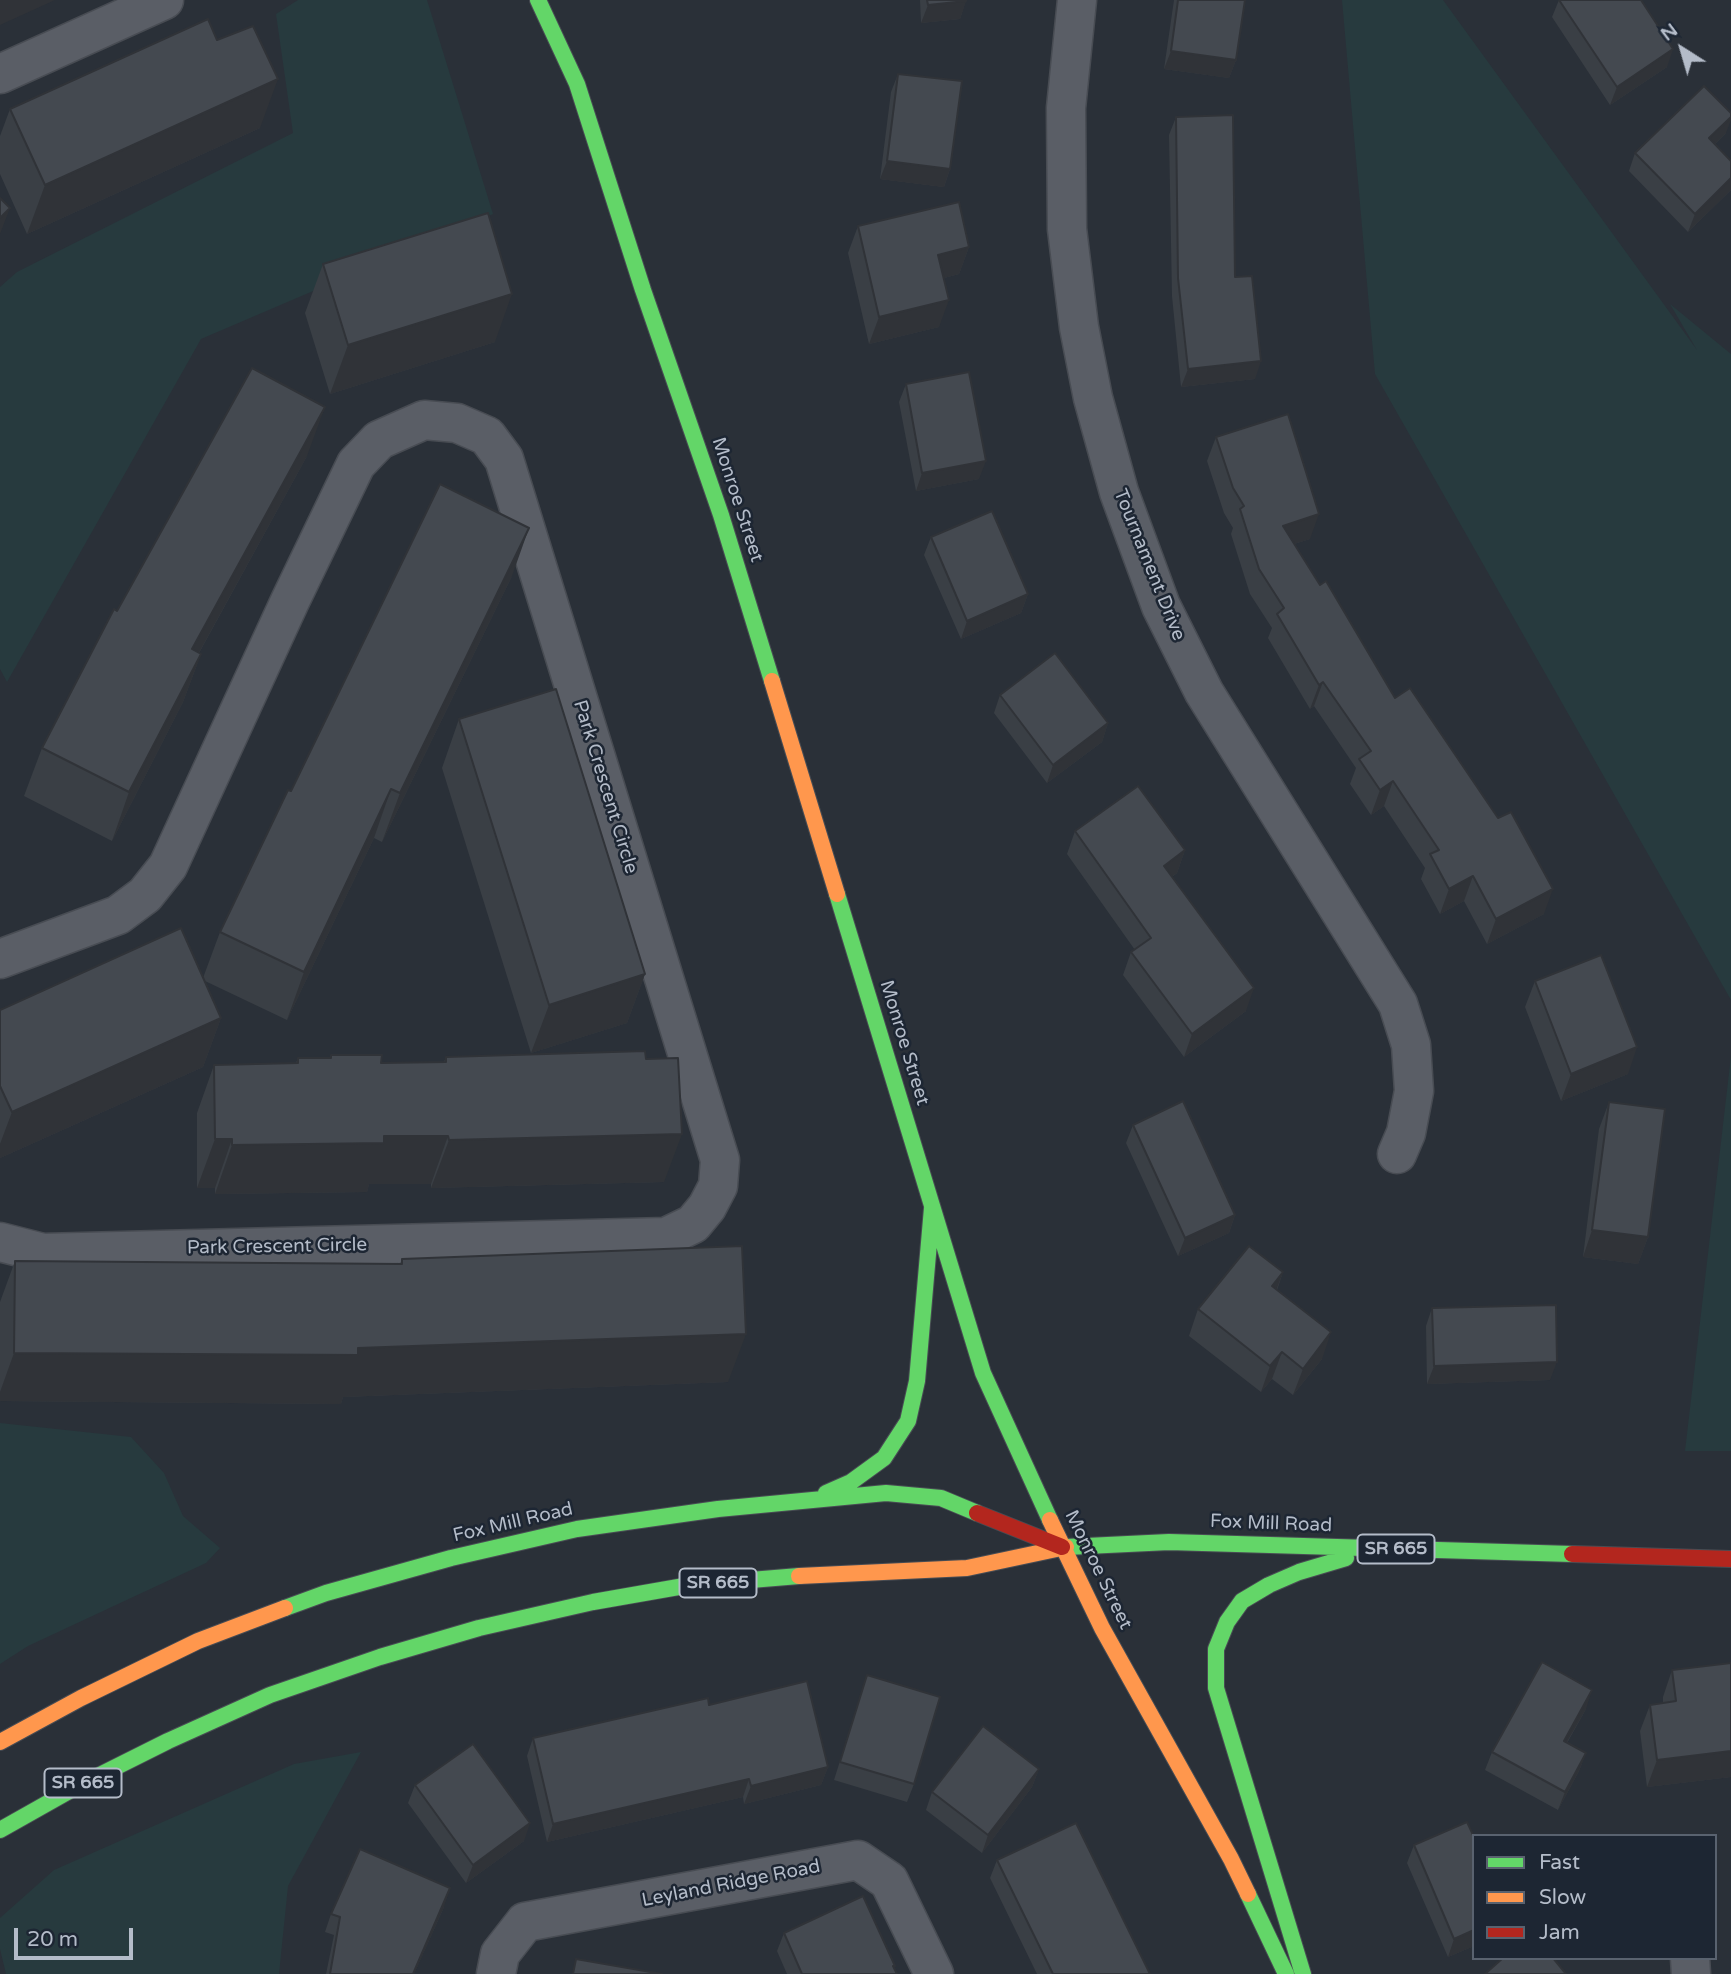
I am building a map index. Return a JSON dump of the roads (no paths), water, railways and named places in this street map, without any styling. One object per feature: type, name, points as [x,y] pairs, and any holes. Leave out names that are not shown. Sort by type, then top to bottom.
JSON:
[{"type":"main road","name":"Monroe Street","points":[[538,0],[577,84],[643,290],[721,515],[983,1373],[1102,1628],[1231,1859],[1286,1974]]},
{"type":"main road","name":"Monroe Street","points":[[572,36],[577,84]]},
{"type":"main road","points":[[810,1500],[851,1482],[884,1458],[908,1421],[917,1381],[932,1208]]},
{"type":"main road","name":"Fox Mill Road","points":[[0,1742],[81,1698],[198,1641],[326,1593],[452,1558],[578,1529],[719,1509],[886,1493],[941,1498],[1062,1547]]},
{"type":"main road","name":"Fox Mill Road","points":[[0,1830],[78,1786],[168,1741],[270,1695],[380,1657],[479,1628],[593,1602],[690,1585],[842,1573],[967,1569],[1062,1547],[1169,1542],[1731,1559]]},
{"type":"main road","points":[[1303,1974],[1216,1688],[1216,1649],[1227,1622],[1242,1601],[1299,1572],[1375,1549]]},
{"type":"street","points":[[0,74],[164,0]]},
{"type":"street","name":"Tournament Drive","points":[[1077,0],[1066,108],[1068,229],[1079,327],[1096,412],[1119,492],[1161,606],[1204,692],[1398,1004],[1411,1045],[1414,1091],[1406,1133],[1397,1154]]},
{"type":"street","name":"Park Crescent Circle","points":[[0,1242],[43,1253],[666,1237],[693,1224],[707,1207],[718,1186],[720,1160],[504,459],[488,436],[457,423],[424,420],[379,440],[356,464],[168,866],[145,895],[118,915],[3,948]]},
{"type":"street","name":"Leyland Ridge Road","points":[[496,1974],[500,1954],[525,1923],[858,1860],[889,1881],[934,1974]]}]
